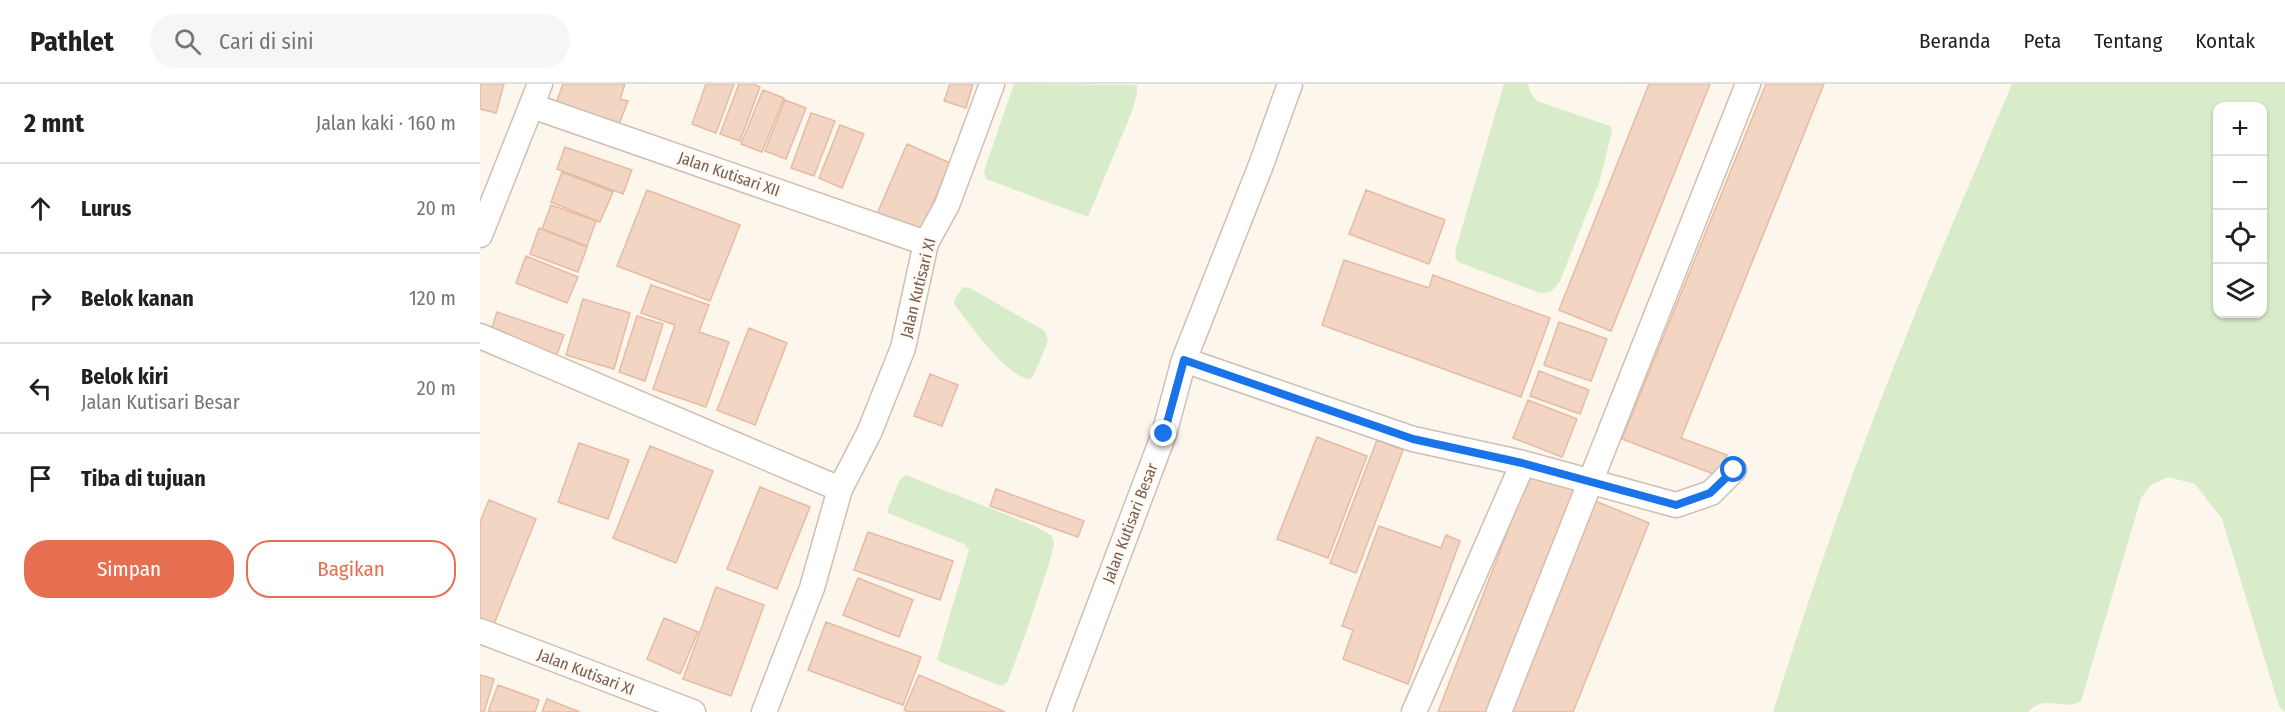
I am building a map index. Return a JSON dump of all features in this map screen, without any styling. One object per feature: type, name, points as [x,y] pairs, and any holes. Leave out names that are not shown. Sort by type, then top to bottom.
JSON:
[{"type":"street","name":"Jalan Kutisari XI","points":[[764,712],[812,588],[840,489],[869,433],[903,348],[926,243],[946,205],[992,84]]},
{"type":"street","name":"Jalan Kutisari Besar","points":[[1059,712],[1164,434],[1184,360],[1261,165],[1290,84]]},
{"type":"street","points":[[1499,712],[1748,84]]},
{"type":"street","name":"Jalan Kutisari XII","points":[[536,95],[926,243]]},
{"type":"street","points":[[480,235],[536,95]]},
{"type":"street","points":[[480,336],[840,489]]},
{"type":"street","points":[[1184,360],[1413,439],[1591,480],[1676,505],[1710,493],[1734,470]]},
{"type":"street","points":[[1414,712],[1522,463]]},
{"type":"street","name":"Jalan Kutisari XI","points":[[480,631],[693,712]]},
{"type":"green space","points":[[1014,84],[1137,85],[1137,95],[1131,114],[1088,217],[986,179],[984,171]]},
{"type":"green space","points":[[1504,84],[1528,84],[1530,92],[1537,101],[1610,126],[1612,131],[1600,180],[1560,281],[1547,292],[1540,293],[1458,262],[1455,257]]},
{"type":"green space","points":[[2012,84],[2285,84],[2285,712],[2279,706],[2222,519],[2195,484],[2168,477],[2151,485],[2141,498],[2081,701],[2068,705],[2041,704],[2028,712],[1773,712],[1847,491],[1879,404]]},
{"type":"green space","points":[[963,287],[970,288],[1045,331],[1048,341],[1033,377],[1028,379],[1008,368],[954,304]]},
{"type":"green space","points":[[906,475],[1035,526],[1052,536],[1054,544],[1049,564],[1008,681],[1004,685],[999,685],[937,659],[969,550],[964,544],[888,513],[899,481]]},
{"type":"building","points":[[480,84],[504,84],[496,113],[480,109]]},
{"type":"building","points":[[563,84],[625,84],[620,99],[628,101],[617,129],[555,106]]},
{"type":"building","points":[[706,84],[734,84],[716,133],[692,124]]},
{"type":"building","points":[[739,84],[753,84],[760,87],[740,141],[720,134]]},
{"type":"building","points":[[950,84],[973,84],[966,108],[944,101]]},
{"type":"building","points":[[1649,84],[1710,84],[1611,331],[1559,310]]},
{"type":"building","points":[[1766,84],[1824,84],[1681,438],[1727,455],[1719,476],[1622,439]]},
{"type":"building","points":[[763,90],[784,98],[762,152],[741,144]]},
{"type":"building","points":[[785,100],[806,108],[786,159],[765,151]]},
{"type":"building","points":[[811,113],[835,121],[814,176],[791,168]]},
{"type":"building","points":[[840,125],[864,134],[842,188],[819,178]]},
{"type":"building","points":[[907,144],[950,163],[921,232],[877,214]]},
{"type":"building","points":[[565,147],[632,170],[623,194],[557,169]]},
{"type":"building","points":[[562,172],[613,192],[600,222],[551,202]]},
{"type":"building","points":[[647,190],[740,225],[710,301],[617,266]]},
{"type":"building","points":[[1366,190],[1445,220],[1429,264],[1349,234]]},
{"type":"building","points":[[551,205],[596,221],[587,246],[542,229]]},
{"type":"building","points":[[539,228],[587,247],[578,272],[530,254]]},
{"type":"building","points":[[526,256],[578,277],[567,303],[516,283]]},
{"type":"building","points":[[1344,260],[1429,288],[1433,275],[1550,318],[1521,397],[1322,325]]},
{"type":"building","points":[[651,285],[709,305],[699,332],[729,342],[706,407],[653,389],[675,325],[641,313]]},
{"type":"building","points":[[583,299],[630,313],[614,369],[566,355]]},
{"type":"building","points":[[497,312],[564,335],[556,357],[490,334]]},
{"type":"building","points":[[637,316],[663,324],[645,381],[619,372]]},
{"type":"building","points":[[1559,322],[1607,339],[1591,381],[1544,365]]},
{"type":"building","points":[[749,328],[787,343],[755,425],[717,410]]},
{"type":"building","points":[[1539,371],[1589,390],[1580,414],[1530,396]]},
{"type":"building","points":[[930,374],[958,385],[942,426],[914,416]]},
{"type":"building","points":[[1528,400],[1577,419],[1562,457],[1513,438]]},
{"type":"building","points":[[1317,437],[1367,456],[1328,558],[1277,539]]},
{"type":"building","points":[[1377,440],[1403,450],[1356,573],[1330,563]]},
{"type":"building","points":[[579,443],[629,460],[608,519],[558,502]]},
{"type":"building","points":[[650,446],[713,471],[676,563],[613,538]]},
{"type":"building","points":[[1530,473],[1579,492],[1493,712],[1438,712]]},
{"type":"building","points":[[760,487],[810,507],[777,589],[727,569]]},
{"type":"building","points":[[996,489],[1084,521],[1078,537],[990,506]]},
{"type":"building","points":[[489,500],[536,519],[492,629],[480,624],[480,522]]},
{"type":"building","points":[[1593,500],[1649,523],[1573,712],[1507,712]]},
{"type":"building","points":[[1379,526],[1441,548],[1446,535],[1460,541],[1408,684],[1343,659],[1353,630],[1342,626]]},
{"type":"building","points":[[868,532],[953,561],[940,600],[854,570]]},
{"type":"building","points":[[858,578],[913,600],[899,637],[843,615]]},
{"type":"building","points":[[716,587],[764,605],[731,696],[683,679]]},
{"type":"building","points":[[664,618],[698,632],[680,674],[647,659]]},
{"type":"building","points":[[826,622],[921,657],[903,705],[808,670]]},
{"type":"building","points":[[480,675],[494,679],[484,712],[480,712]]},
{"type":"building","points":[[919,675],[1005,712],[908,712],[904,710]]},
{"type":"building","points":[[498,685],[539,700],[535,712],[488,712]]},
{"type":"building","points":[[547,699],[580,712],[542,712]]},
{"type":"route","points":[[1164,434],[1184,360],[1413,439],[1591,480],[1676,505],[1710,493],[1734,470]]}]
